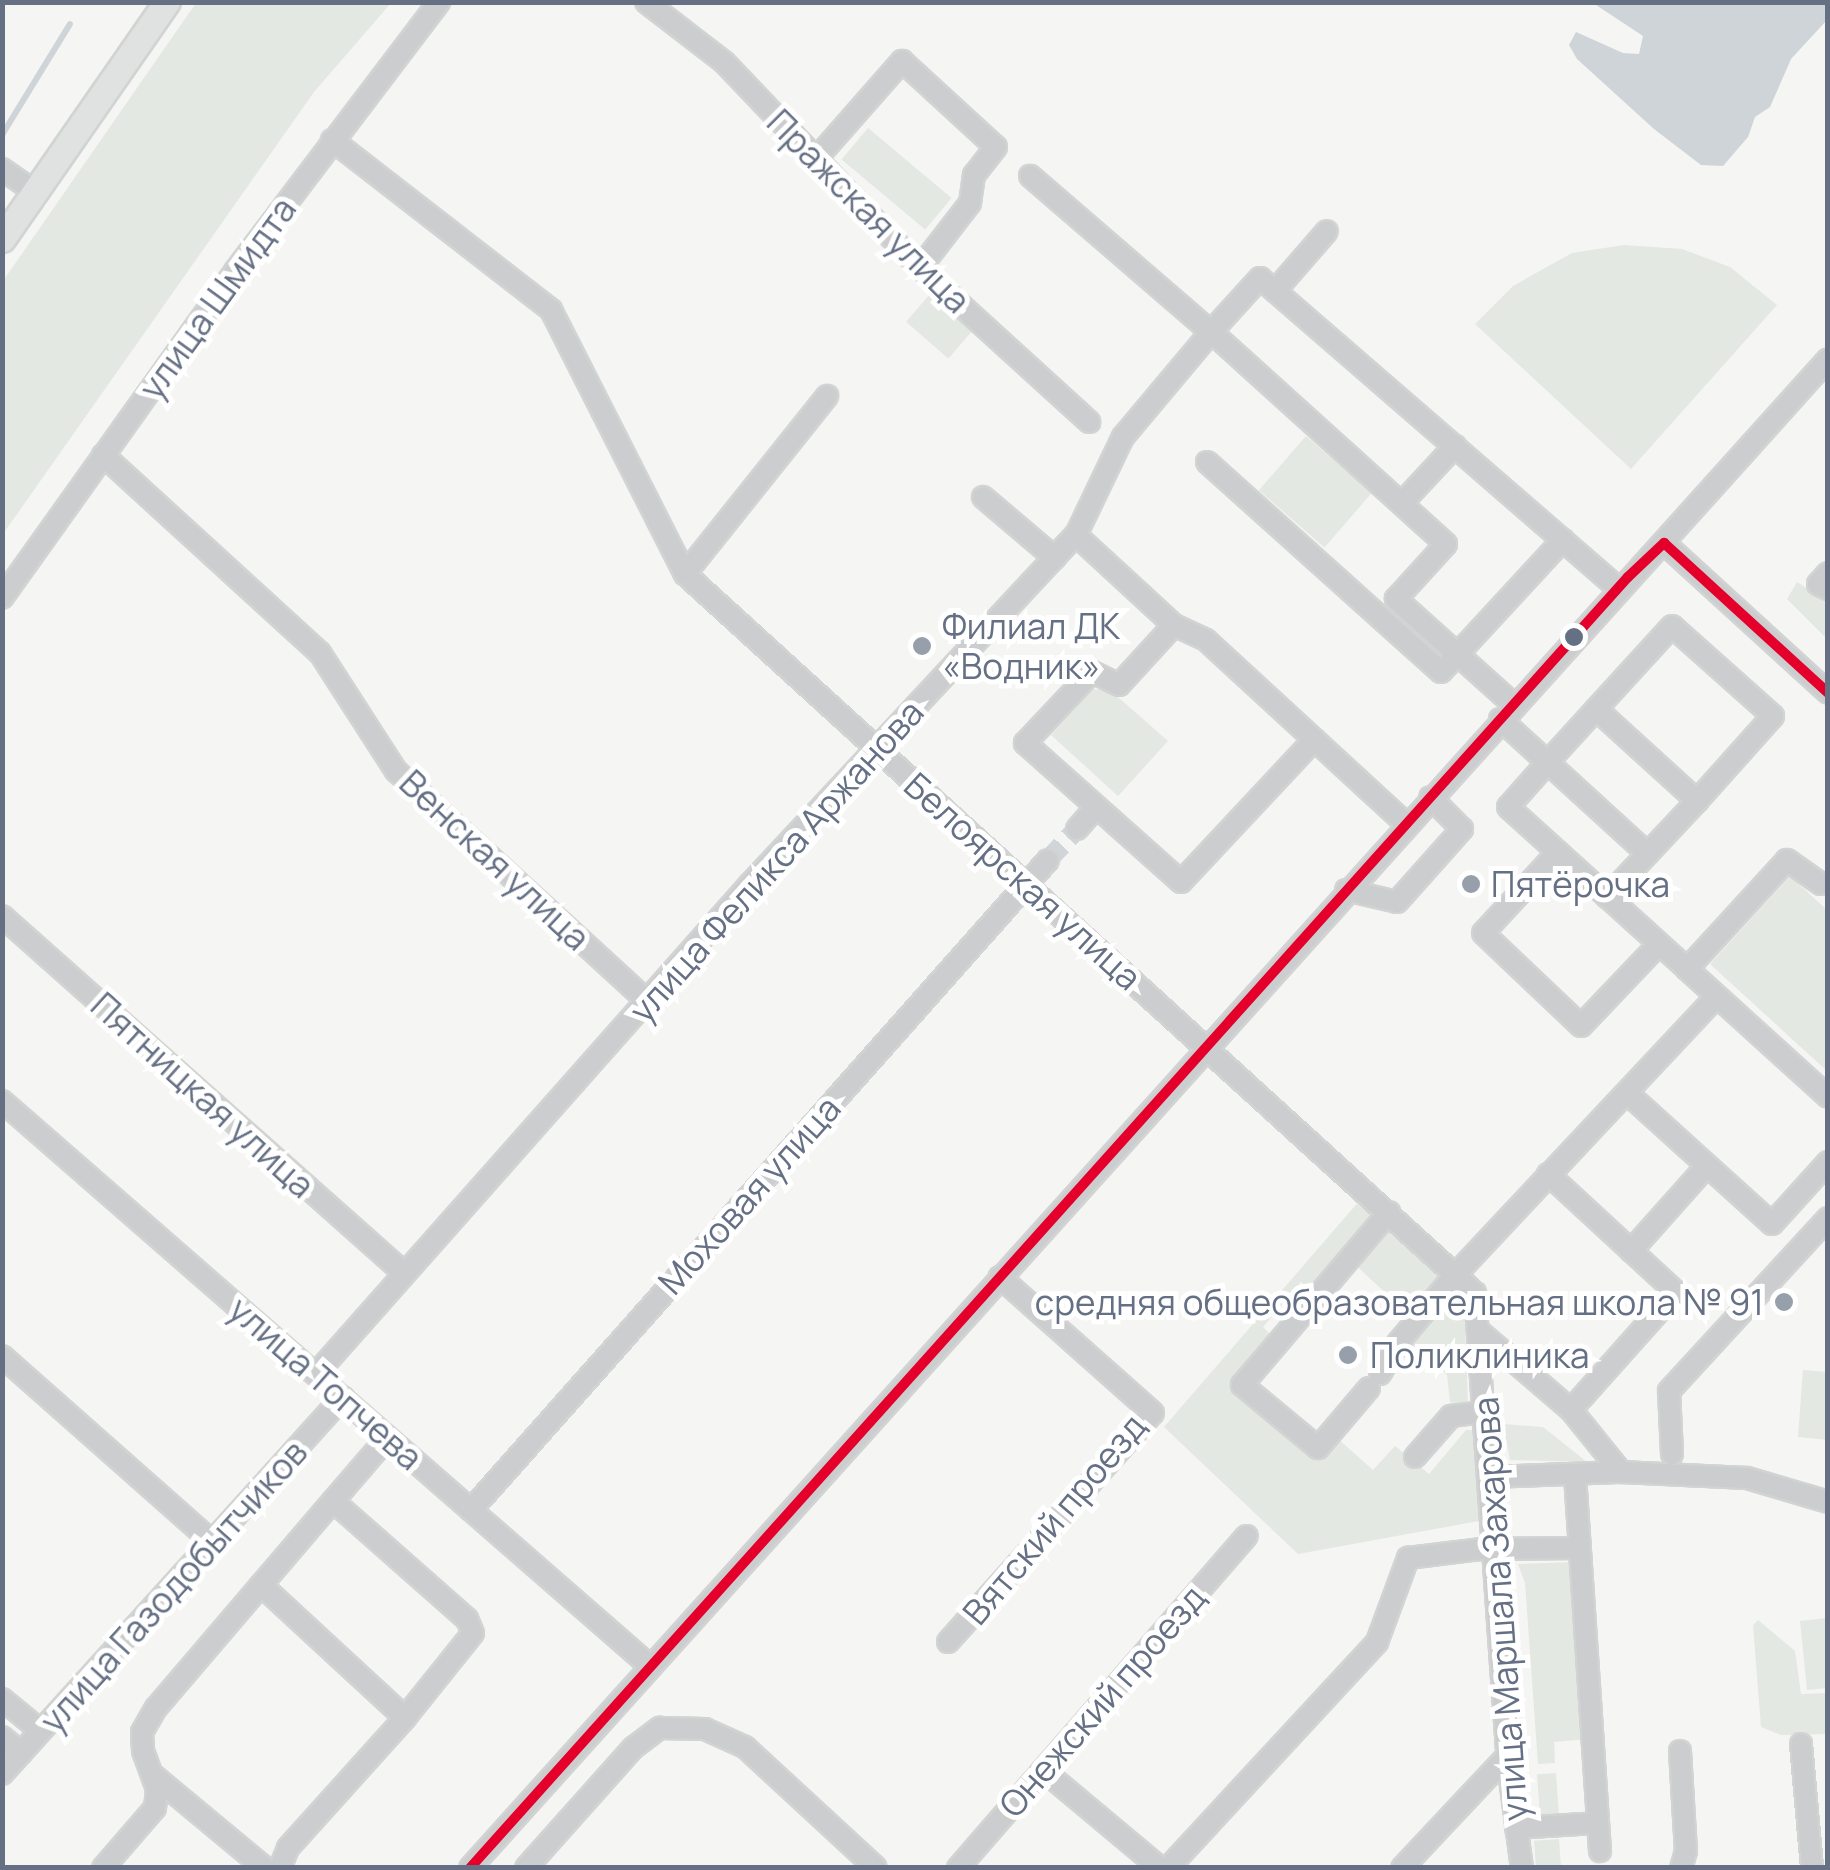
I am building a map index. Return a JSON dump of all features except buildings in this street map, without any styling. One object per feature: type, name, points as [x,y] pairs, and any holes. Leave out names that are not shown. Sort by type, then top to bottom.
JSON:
[{"type":"main road","points":[[2,239],[166,2]]},
{"type":"street","name":"улица Шмидта","points":[[2,598],[332,140],[439,2]]},
{"type":"street","name":"Пражская улица","points":[[646,2],[724,62],[920,268],[1089,422]]},
{"type":"street","points":[[815,160],[902,61],[996,147],[974,175],[970,203],[920,268]]},
{"type":"street","name":"Белоярская улица","points":[[332,140],[551,310],[685,574],[1209,1047]]},
{"type":"street","points":[[2,168],[34,192]]},
{"type":"street","points":[[1030,176],[1211,332],[1446,544],[1396,599],[1458,655],[1548,762],[1648,854]]},
{"type":"street","points":[[1326,231],[1275,291],[1618,588]]},
{"type":"street","name":"улица Феликса Аржанова","points":[[316,1374],[647,1001],[1076,535],[1123,437],[1211,332],[1260,278],[1275,291]]},
{"type":"street","points":[[470,1868],[1346,890],[1828,359]]},
{"type":"street","points":[[685,574],[827,396]]},
{"type":"street","points":[[1402,503],[1455,446]]},
{"type":"street","name":"Венская улица","points":[[103,455],[320,653],[396,772],[647,1001]]},
{"type":"street","points":[[1207,462],[1441,672],[1563,540]]},
{"type":"street","points":[[983,497],[1055,558]]},
{"type":"street","points":[[1076,535],[1174,625],[1206,640],[1406,824]]},
{"type":"street","points":[[1664,543],[1828,693]]},
{"type":"street","points":[[1828,573],[1818,584],[1828,589]]},
{"type":"street","points":[[1174,625],[1118,685],[1092,672],[1025,742],[1180,882],[1314,740]]},
{"type":"street","points":[[1608,898],[1773,716],[1672,626],[1508,807],[1716,997],[1828,1097]]},
{"type":"street","points":[[1596,709],[1697,801]]},
{"type":"street","points":[[1346,890],[1397,902],[1410,888],[1462,829],[1430,797]]},
{"type":"street","points":[[1077,828],[1096,806]]},
{"type":"street","points":[[1558,852],[1482,933],[1581,1026],[1659,944]]},
{"type":"street","name":"Моховая улица","points":[[471,1510],[1048,860]]},
{"type":"street","points":[[1686,969],[1787,860],[1825,884]]},
{"type":"street","name":"Пятницкая улица","points":[[2,916],[404,1274]]},
{"type":"street","points":[[1390,1212],[1242,1385],[1318,1448],[1456,1274],[1716,997]]},
{"type":"street","name":"улица Маршала Захарова","points":[[1209,1047],[1475,1294],[1506,1756],[1522,1868]]},
{"type":"street","points":[[1627,1093],[1705,1168],[1772,1224],[1828,1162]]},
{"type":"street","name":"улица Топчева","points":[[2,1100],[650,1666]]},
{"type":"street","points":[[1631,1251],[1705,1168]]},
{"type":"street","points":[[1548,1174],[1676,1292],[1571,1410]]},
{"type":"street","points":[[1672,1454],[1669,1390],[1828,1218]]},
{"type":"street","name":"Вятский проезд","points":[[948,1642],[1153,1413],[1000,1277]]},
{"type":"street","points":[[1480,1332],[1571,1410],[1620,1472]]},
{"type":"street","points":[[2,1356],[213,1543]]},
{"type":"street","name":"улица Газодобытчиков","points":[[2,1774],[342,1397]]},
{"type":"street","points":[[1416,1457],[1452,1416],[1485,1412]]},
{"type":"street","points":[[103,1868],[155,1808],[154,1776],[143,1751],[142,1732],[156,1708],[388,1437]]},
{"type":"street","points":[[1489,1476],[1620,1472],[1747,1478],[1828,1502]]},
{"type":"street","points":[[1574,1474],[1600,1851]]},
{"type":"street","points":[[280,1868],[288,1848],[470,1641],[472,1626],[333,1501]]},
{"type":"street","name":"Онежский проезд","points":[[958,1868],[1246,1536]]},
{"type":"street","points":[[1168,1868],[1378,1642],[1408,1558],[1493,1548],[1580,1548]]},
{"type":"street","points":[[261,1586],[406,1718]]},
{"type":"street","points":[[2,1699],[41,1732]]},
{"type":"street","points":[[526,1868],[633,1748],[660,1728],[705,1729],[746,1747],[876,1868]]},
{"type":"street","points":[[2,1738],[21,1753]]},
{"type":"street","points":[[1801,1744],[1812,1868]]},
{"type":"street","points":[[1680,1751],[1686,1851],[1681,1868]]},
{"type":"street","points":[[1402,1868],[1506,1756]]},
{"type":"street","points":[[1043,1770],[1160,1868]]},
{"type":"street","points":[[154,1776],[264,1868]]},
{"type":"street","points":[[1516,1828],[1598,1823]]},
{"type":"shaded area","points":[[196,3],[391,3],[314,92],[3,534],[3,281]]},
{"type":"shaded area","points":[[1593,3],[1827,3],[1827,20],[1791,59],[1770,107],[1755,117],[1748,137],[1723,166],[1701,165],[1654,129],[1577,59],[1569,45],[1576,32],[1623,53],[1639,54],[1643,36]]},
{"type":"shaded area","points":[[868,128],[951,198],[925,229],[842,159]]},
{"type":"shaded area","points":[[1624,245],[1682,249],[1730,267],[1777,305],[1631,469],[1475,324],[1513,286],[1572,253]]},
{"type":"shaded area","points":[[931,293],[973,330],[948,358],[906,322]]},
{"type":"shaded area","points":[[1306,436],[1372,493],[1324,547],[1259,490]]},
{"type":"shaded area","points":[[1797,582],[1827,601],[1827,639],[1787,599]]},
{"type":"shaded area","points":[[1093,689],[1111,691],[1168,741],[1118,796],[1051,735]]},
{"type":"shaded area","points":[[1790,876],[1827,910],[1827,1071],[1710,964]]},
{"type":"shaded area","points":[[1360,1200],[1376,1215],[1313,1291],[1301,1282],[1263,1327],[1272,1336],[1231,1383],[1317,1461],[1337,1438],[1373,1470],[1395,1446],[1429,1474],[1466,1430],[1474,1430],[1479,1521],[1298,1554],[1164,1427]]},
{"type":"shaded area","points":[[1390,1226],[1442,1274],[1406,1312],[1355,1264]]},
{"type":"shaded area","points":[[1454,1289],[1464,1298],[1468,1405],[1450,1402],[1447,1375],[1408,1343]]},
{"type":"shaded area","points":[[1803,1370],[1827,1372],[1827,1440],[1798,1437]]},
{"type":"shaded area","points":[[1503,1424],[1543,1427],[1587,1462],[1510,1460]]},
{"type":"shaded area","points":[[1575,1562],[1589,1739],[1554,1742],[1555,1763],[1538,1764],[1525,1583],[1518,1564]]},
{"type":"shaded area","points":[[1827,1618],[1827,1688],[1807,1690],[1800,1621]]},
{"type":"shaded area","points":[[1758,1620],[1795,1651],[1801,1694],[1827,1693],[1827,1734],[1781,1735],[1761,1727],[1753,1625]]},
{"type":"shaded area","points":[[1556,1773],[1559,1816],[1540,1817],[1537,1774]]},
{"type":"shaded area","points":[[1559,1839],[1561,1867],[1536,1868],[1534,1841]]},
{"type":"waterway","points":[[2,135],[70,24]]},
{"type":"tunnel","points":[[1048,860],[1077,829]]},
{"type":"transit line","points":[[470,1868],[1628,577],[1664,543],[1828,693]]},
{"type":"place","name":"Филиал ДК «Водник»","points":[[922,646]]},
{"type":"place","name":"Пятёрочка","points":[[1471,884]]},
{"type":"place","name":"средняя общеобразовательная школа № 91","points":[[1784,1302]]},
{"type":"place","name":"Поликлиника","points":[[1348,1355]]}]
